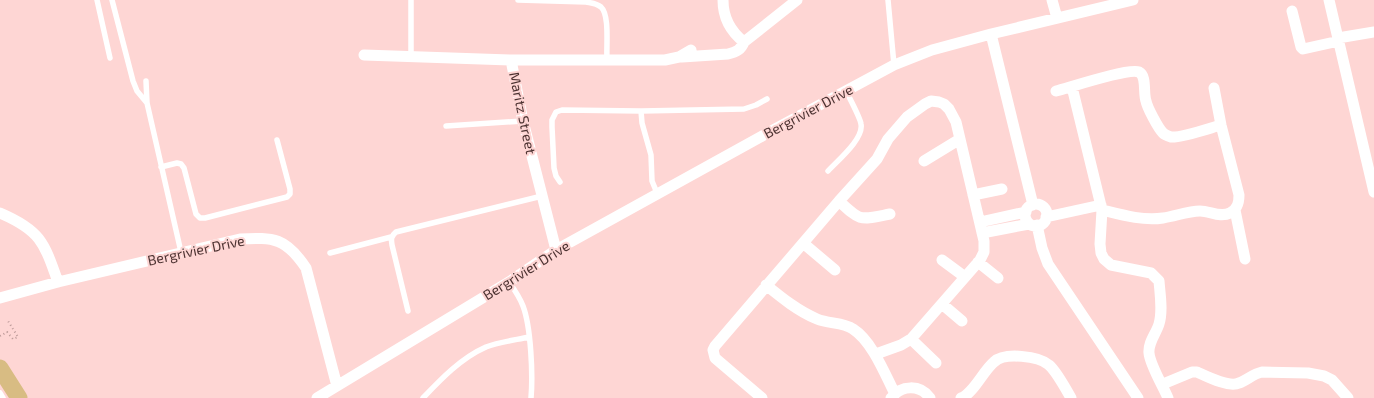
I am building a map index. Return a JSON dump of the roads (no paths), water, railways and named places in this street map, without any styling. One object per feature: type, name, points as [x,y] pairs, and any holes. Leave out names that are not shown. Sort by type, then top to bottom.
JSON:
[{"type":"main road","points":[[0,368],[19,398]]},
{"type":"street","points":[[723,0],[724,13],[727,22],[732,30],[744,42]]},
{"type":"street","points":[[680,57],[728,54],[739,50],[744,42],[797,0]]},
{"type":"street","points":[[1052,0],[1057,18]]},
{"type":"street","name":"Bergrivier Drive","points":[[0,298],[58,282],[240,239],[260,238],[275,240],[289,246],[306,268],[336,386],[509,282],[556,250],[894,65],[932,50],[991,34],[1133,0]]},
{"type":"street","points":[[1329,0],[1374,192]]},
{"type":"street","points":[[1292,11],[1301,47],[1303,49],[1338,39],[1374,32]]},
{"type":"street","points":[[991,34],[1029,208],[1026,218],[1033,225],[1048,264],[1138,398]]},
{"type":"street","name":"Maritz Street","points":[[556,250],[523,121],[511,60],[665,60],[680,57],[691,50]]},
{"type":"street","points":[[364,55],[511,60]]},
{"type":"street","points":[[1056,91],[1126,72],[1138,72],[1142,74],[1144,78],[1146,104],[1163,133],[1167,136],[1177,136],[1222,125]]},
{"type":"street","points":[[1072,87],[1101,204],[1100,244],[1104,259],[1111,265],[1151,273],[1159,281],[1160,321],[1150,345],[1149,353],[1151,363],[1163,384],[1168,398]]},
{"type":"street","points":[[1046,214],[1101,204],[1135,217],[1150,218],[1163,218],[1200,211],[1222,215],[1228,214],[1235,210],[1238,205],[1240,195],[1214,88]]},
{"type":"street","points":[[762,398],[715,358],[713,350],[723,335],[877,159],[888,139],[907,117],[931,101],[944,104],[949,109],[956,122],[981,227],[984,252],[978,262],[911,339],[901,345],[876,354]]},
{"type":"street","points":[[924,161],[960,139]]},
{"type":"street","points":[[973,195],[1002,189]]},
{"type":"street","points":[[839,201],[855,216],[860,218],[867,219],[890,214]]},
{"type":"street","points":[[981,227],[1040,205],[1046,214]]},
{"type":"street","points":[[1235,210],[1245,260]]},
{"type":"street","points":[[0,213],[16,220],[32,231],[41,241],[49,257],[58,282]]},
{"type":"street","points":[[981,227],[1033,225],[1042,223],[1046,214]]},
{"type":"street","points":[[803,243],[834,270]]},
{"type":"street","points":[[942,260],[965,277]]},
{"type":"street","points":[[978,262],[998,278]]},
{"type":"street","points":[[766,285],[789,304],[802,312],[818,320],[844,325],[854,329],[876,354],[893,396],[901,389],[916,388],[923,391],[930,398]]},
{"type":"street","points":[[942,304],[962,321]]},
{"type":"street","points":[[911,339],[936,363]]},
{"type":"street","points":[[961,398],[971,390],[994,361],[1001,357],[1010,356],[1037,360],[1050,366],[1071,398]]},
{"type":"street","points":[[1163,384],[1192,372],[1234,385],[1256,373],[1262,372],[1317,374],[1332,380],[1348,398]]},
{"type":"street","points":[[317,398],[336,386]]},
{"type":"lane","points":[[97,0],[110,58]]},
{"type":"lane","points":[[112,0],[132,82],[147,103]]},
{"type":"lane","points":[[411,0],[411,57]]},
{"type":"lane","points":[[518,0],[595,3],[600,7],[606,16],[607,60]]},
{"type":"lane","points":[[888,0],[894,65]]},
{"type":"lane","points":[[146,81],[147,103],[181,252]]},
{"type":"lane","points":[[828,171],[855,142],[860,131],[861,124],[846,90]]},
{"type":"lane","points":[[560,182],[556,176],[554,168],[552,120],[556,112],[562,110],[641,111],[744,109],[767,99]]},
{"type":"lane","points":[[641,111],[642,123],[651,155],[652,181],[657,194]]},
{"type":"lane","points":[[446,126],[523,121]]},
{"type":"lane","points":[[161,167],[177,163],[181,164],[184,168],[196,214],[200,218],[205,218],[287,197],[290,194],[277,140]]},
{"type":"lane","points":[[330,253],[391,237],[396,232],[542,196]]},
{"type":"lane","points":[[391,237],[408,311]]},
{"type":"lane","points":[[509,282],[522,304],[528,337],[532,384],[531,398]]},
{"type":"lane","points":[[423,398],[446,374],[486,347],[528,337]]},
{"type":"lane","points":[[0,392],[3,398]]}]
